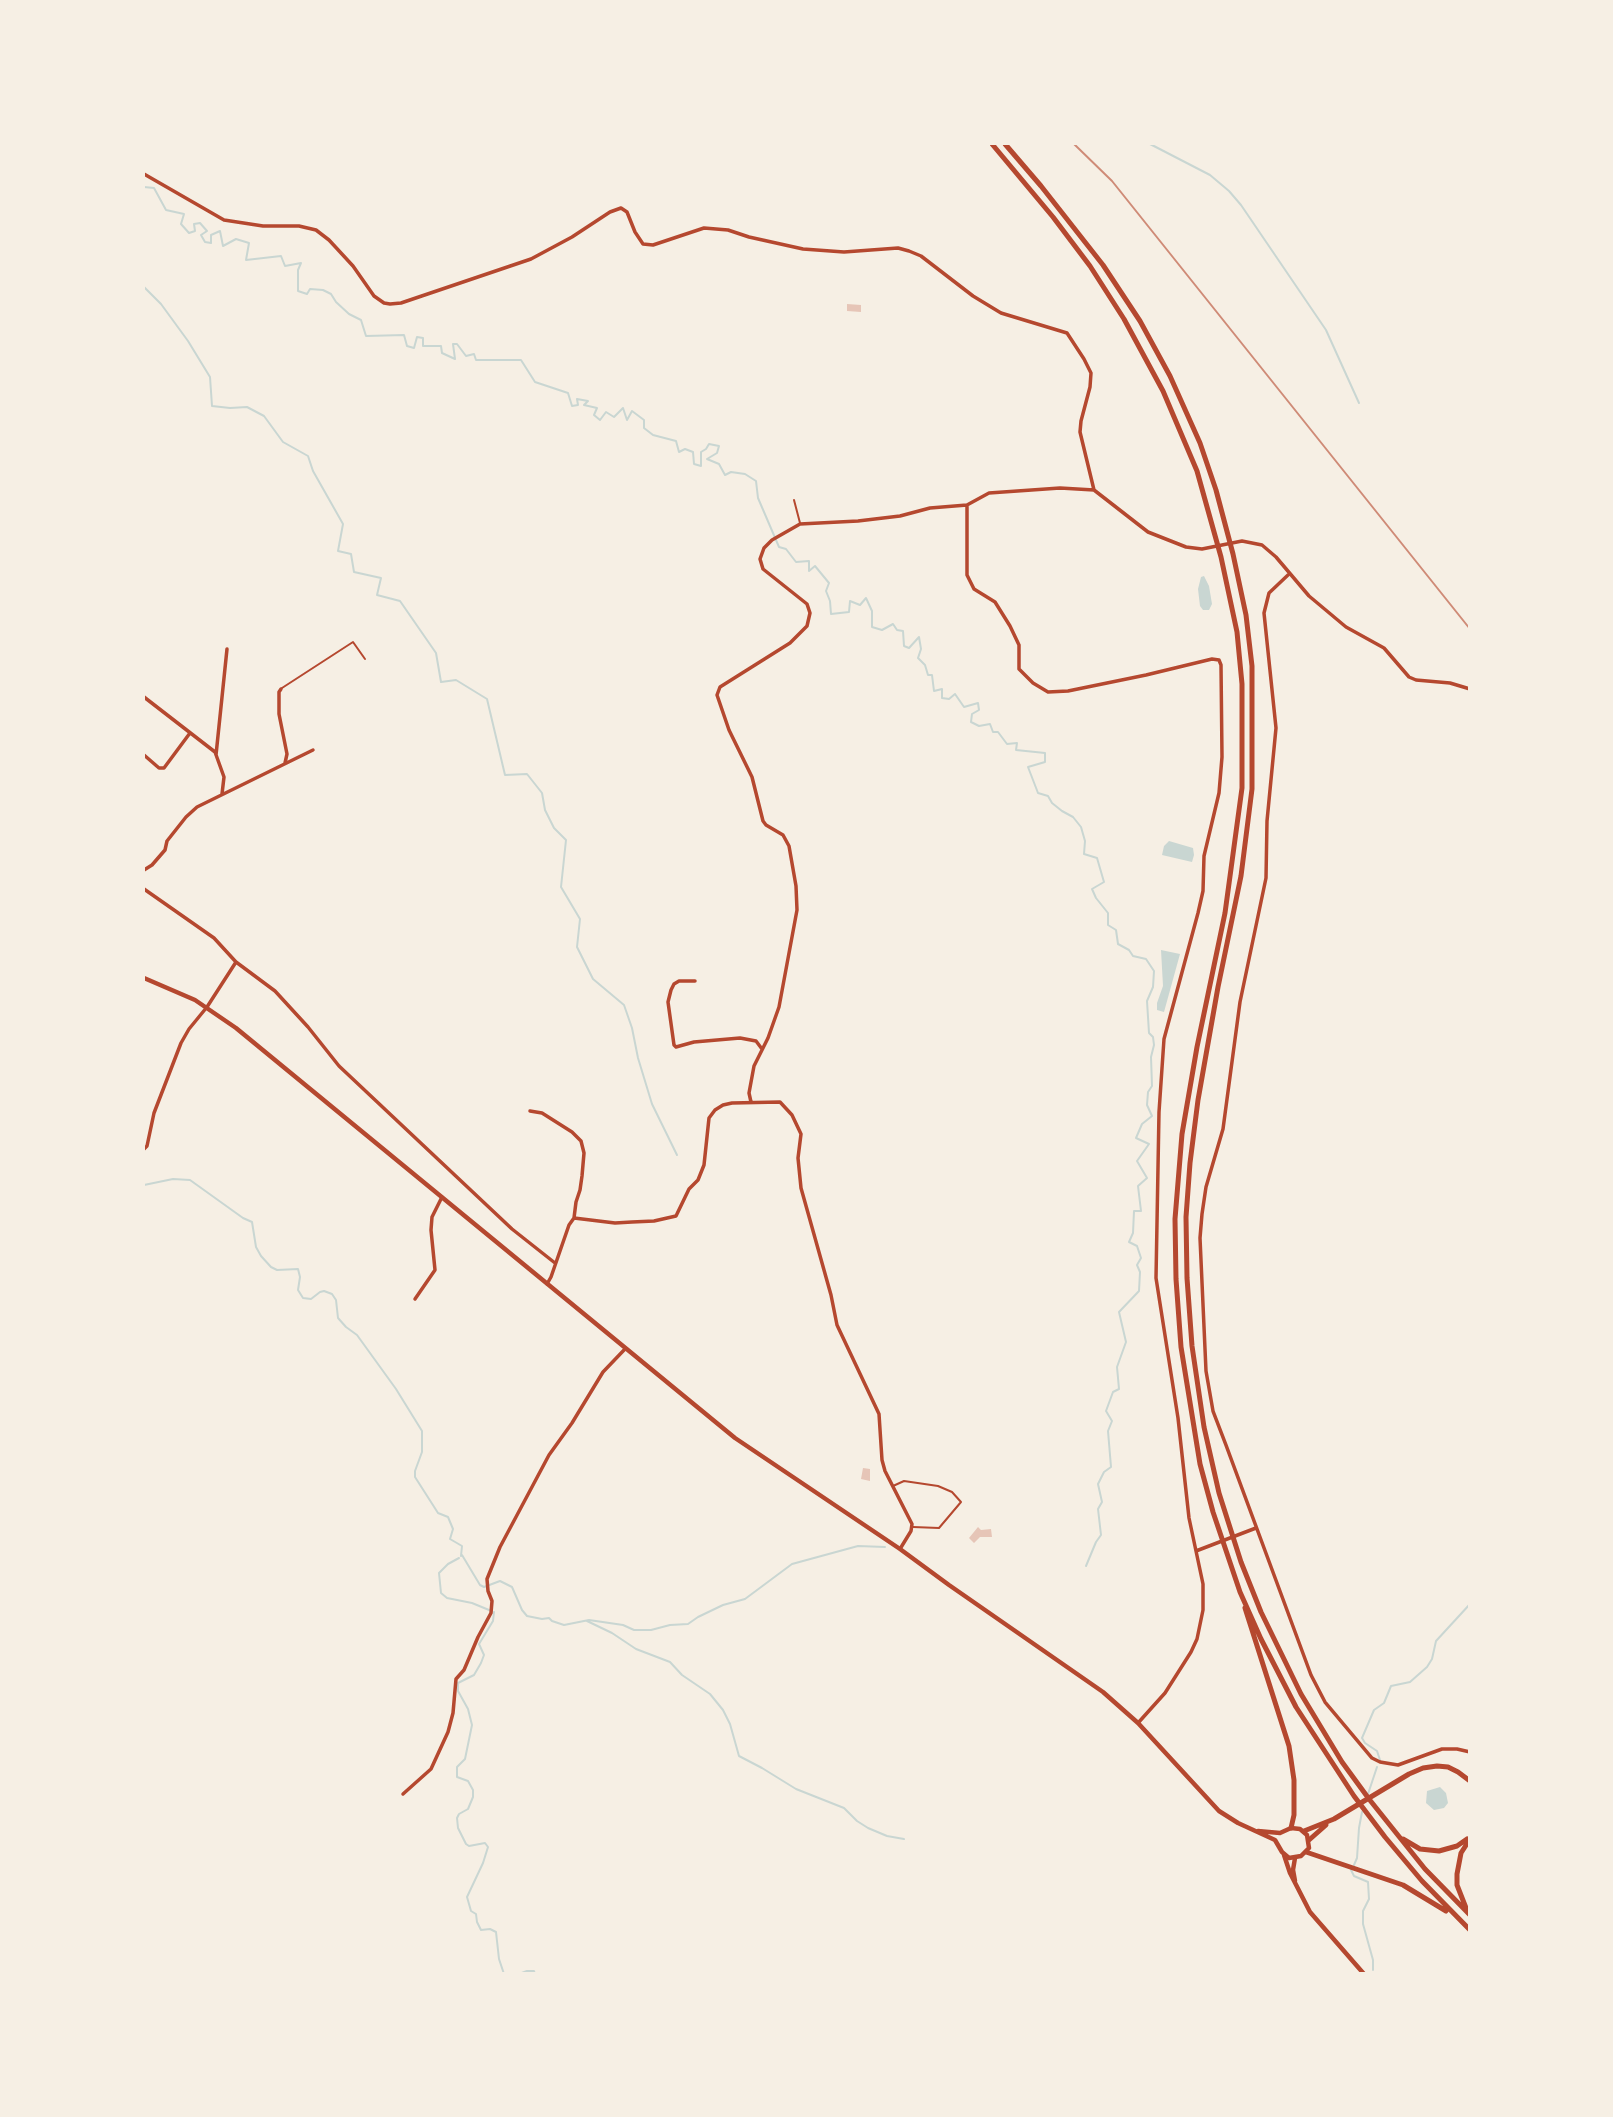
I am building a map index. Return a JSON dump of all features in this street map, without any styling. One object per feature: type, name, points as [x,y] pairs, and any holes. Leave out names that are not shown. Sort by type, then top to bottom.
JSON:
[{"type":"main road","points":[[992,144],[1090,266],[1138,343],[1163,391],[1197,471],[1212,520],[1233,610],[1240,658],[1242,788],[1225,913],[1182,1134],[1175,1251],[1181,1348],[1194,1435],[1213,1512],[1289,1746],[1294,1780],[1294,1815],[1291,1828]]},
{"type":"main road","points":[[1005,144],[1112,278],[1160,356],[1195,429],[1224,517],[1246,615],[1252,666],[1252,789],[1241,876],[1209,1035],[1190,1163],[1186,1238],[1189,1316],[1204,1427],[1228,1523],[1266,1623],[1318,1723],[1355,1780],[1397,1835],[1425,1869],[1469,1914]]},
{"type":"main road","points":[[144,978],[188,996],[246,1036],[735,1438],[900,1549],[1103,1692],[1138,1723],[1219,1811],[1279,1844],[1310,1912],[1364,1973]]},
{"type":"main road","points":[[1240,1591],[1282,1682],[1354,1796],[1403,1858],[1469,1930]]},
{"type":"main road","points":[[1296,1885],[1293,1870],[1296,1858],[1306,1852],[1309,1840],[1334,1819],[1416,1771],[1437,1766],[1448,1767],[1469,1781]]},
{"type":"main road","points":[[1258,1831],[1282,1833],[1291,1828],[1304,1831],[1323,1826]]},
{"type":"main road","points":[[1304,1831],[1309,1840]]},
{"type":"main road","points":[[1279,1844],[1282,1833]]},
{"type":"main road","points":[[1397,1835],[1412,1845],[1429,1851],[1449,1850],[1469,1838]]},
{"type":"main road","points":[[1469,1838],[1461,1853],[1457,1874],[1460,1896],[1469,1914]]},
{"type":"main road","points":[[1306,1852],[1414,1890],[1463,1924]]},
{"type":"main road","points":[[1284,1855],[1296,1858]]},
{"type":"street","points":[[144,174],[224,220],[262,226],[299,226],[316,230],[353,266],[374,296],[390,304],[401,303],[531,259],[621,208],[627,212],[643,244],[653,245],[704,228],[728,230],[803,249],[844,252],[898,248],[909,251],[921,256],[973,296],[1001,313],[1067,333],[1091,373],[1080,432],[1094,490]]},
{"type":"street","points":[[751,1102],[748,1093],[754,1066],[779,1007],[797,910],[796,886],[789,846],[783,835],[763,821],[752,777],[729,730],[717,695],[720,687],[790,642],[807,626],[810,613],[807,604],[763,569],[760,559],[764,548],[772,540],[800,524],[900,516],[930,508],[967,505],[989,493],[1060,488],[1094,490],[1154,536],[1197,549],[1242,541],[1258,543],[1271,551],[1309,596],[1346,627],[1384,648],[1413,679],[1469,688]]},
{"type":"street","points":[[967,505],[967,575],[974,589],[995,602],[1010,626],[1019,645],[1019,669],[1032,683],[1048,692],[1058,692],[1146,676],[1212,659],[1219,660],[1222,665],[1222,757],[1219,793],[1204,856],[1204,881],[1198,914],[1164,1039],[1159,1112],[1157,1286],[1178,1418],[1189,1518],[1201,1572],[1202,1617],[1196,1639],[1183,1665],[1165,1693],[1138,1723]]},
{"type":"street","points":[[1289,575],[1269,593],[1264,613],[1276,728],[1267,821],[1266,878],[1240,1002],[1224,1119],[1206,1187],[1200,1238],[1206,1371],[1213,1410],[1316,1687],[1325,1702],[1372,1758],[1388,1765],[1398,1765],[1442,1749],[1469,1752]]},
{"type":"street","points":[[216,757],[227,649]]},
{"type":"street","points":[[281,689],[279,714],[287,754],[285,765]]},
{"type":"street","points":[[144,697],[215,752],[224,777],[222,795]]},
{"type":"street","points":[[144,755],[159,768],[163,768],[190,733]]},
{"type":"street","points":[[144,870],[165,850],[166,841],[197,807],[313,750]]},
{"type":"street","points":[[144,889],[214,938],[236,962],[275,991],[340,1066],[512,1229],[555,1263]]},
{"type":"street","points":[[144,1149],[154,1113],[181,1043],[236,962]]},
{"type":"street","points":[[695,981],[679,981],[671,990],[668,1002],[674,1045],[676,1047],[694,1042],[740,1038],[756,1041],[762,1049]]},
{"type":"street","points":[[574,1218],[615,1223],[654,1221],[676,1216],[704,1165],[709,1118],[723,1105],[780,1101],[799,1125],[801,1188],[837,1325],[879,1414],[882,1460],[892,1486],[911,1520],[912,1527],[900,1549]]},
{"type":"street","points":[[530,1111],[542,1113],[572,1132],[581,1141],[584,1153],[574,1218],[547,1284]]},
{"type":"street","points":[[415,1299],[435,1270],[432,1217],[442,1197]]},
{"type":"street","points":[[403,1794],[431,1769],[448,1732],[453,1713],[456,1679],[464,1670],[491,1613],[492,1601],[487,1586],[500,1547],[549,1455],[603,1372],[625,1349]]},
{"type":"street","points":[[1196,1551],[1257,1528]]},
{"type":"lane","points":[[794,500],[800,524]]},
{"type":"lane","points":[[281,689],[353,642],[365,659]]},
{"type":"lane","points":[[892,1486],[904,1481],[938,1486],[952,1492],[961,1502],[939,1528],[912,1527]]},
{"type":"shaded area","points":[[1204,576],[1212,604],[1209,610],[1203,610],[1200,606],[1198,589],[1201,577]]},
{"type":"shaded area","points":[[1169,841],[1193,848],[1192,862],[1162,855],[1164,846]]},
{"type":"shaded area","points":[[1161,950],[1180,954],[1164,1012],[1157,1010],[1163,986]]},
{"type":"shaded area","points":[[1440,1787],[1446,1793],[1448,1803],[1444,1808],[1434,1810],[1426,1803],[1427,1791]]},
{"type":"building","points":[[847,304],[861,305],[861,312],[847,311]]},
{"type":"building","points":[[863,1468],[870,1469],[870,1481],[861,1479]]},
{"type":"building","points":[[978,1527],[981,1530],[991,1529],[992,1537],[980,1537],[974,1543],[969,1538]]},
{"type":"waterway","points":[[1001,144],[1016,144]]},
{"type":"waterway","points":[[1150,144],[1210,175],[1241,205],[1326,330],[1359,403]]},
{"type":"waterway","points":[[144,187],[154,188],[166,210],[184,214],[181,224],[189,233],[195,231],[194,224],[200,223],[207,231],[201,235],[205,242],[211,243],[211,235],[220,231],[223,246],[236,239],[249,243],[246,260],[281,256],[285,266],[301,263],[298,270],[298,291],[307,294],[310,289],[323,290],[331,294],[349,314],[361,320],[366,336],[404,335],[407,346],[414,348],[417,337],[423,338],[423,346],[441,346],[442,353],[455,359],[453,344],[457,344],[466,356],[474,354],[476,360],[521,360],[535,382],[568,393],[572,406],[578,405],[577,399],[588,401],[584,405],[597,408],[594,415],[600,420],[606,412],[614,417],[623,408],[627,420],[632,411],[644,420],[644,428],[653,435],[676,441],[679,452],[685,449],[693,452],[694,464],[701,466],[701,452],[709,444],[719,446],[717,453],[707,459],[719,464],[725,475],[731,472],[745,474],[756,481],[758,498],[779,547],[786,549],[796,562],[809,561],[809,571],[815,566],[829,583],[826,591],[831,614],[849,612],[850,601],[860,605],[866,598],[872,611],[872,627],[882,630],[893,624],[897,630],[903,631],[904,646],[909,648],[919,637],[921,649],[918,658],[925,665],[928,675],[932,675],[934,691],[942,689],[942,698],[949,699],[955,694],[964,707],[978,703],[979,710],[972,714],[971,722],[979,726],[990,724],[993,732],[998,732],[1007,744],[1017,743],[1016,750],[1045,753],[1045,762],[1028,767],[1038,793],[1048,796],[1052,803],[1073,817],[1081,827],[1085,841],[1084,854],[1097,858],[1104,882],[1092,889],[1108,913],[1108,925],[1116,930],[1118,944],[1129,950],[1133,956],[1146,959],[1154,971],[1153,987],[1147,1001],[1149,1033],[1153,1037],[1154,1045],[1151,1057],[1152,1086],[1148,1092],[1147,1105],[1152,1116],[1142,1124],[1136,1138],[1149,1144],[1137,1161],[1147,1178],[1138,1186],[1141,1211],[1134,1211],[1133,1233],[1129,1242],[1137,1246],[1141,1258],[1137,1265],[1140,1272],[1139,1291],[1119,1312],[1126,1342],[1117,1367],[1119,1389],[1113,1392],[1106,1411],[1112,1421],[1108,1431],[1111,1467],[1104,1472],[1098,1484],[1102,1502],[1098,1509],[1101,1535],[1086,1566]]},
{"type":"waterway","points":[[144,287],[161,304],[210,377],[212,406],[247,407],[264,416],[283,442],[308,456],[313,471],[343,524],[338,551],[351,554],[354,572],[381,578],[377,595],[400,601],[436,653],[441,682],[456,680],[487,699],[505,775],[527,774],[542,793],[545,810],[554,828],[566,840],[561,887],[580,919],[577,947],[593,979],[624,1005],[652,1104],[677,1155]]},
{"type":"waterway","points":[[144,1185],[173,1179],[190,1180],[252,1222],[256,1247],[271,1267],[277,1270],[298,1269],[298,1290],[303,1298],[311,1299],[324,1291],[332,1294],[336,1300],[338,1318],[357,1335],[422,1431],[422,1452],[415,1477],[438,1513],[448,1517],[453,1529],[450,1539],[462,1546],[461,1556]]},
{"type":"waterway","points":[[462,1555],[480,1585],[484,1587],[500,1581],[512,1587],[527,1616],[549,1618],[564,1625],[589,1620],[623,1625],[634,1630],[651,1630],[688,1624],[723,1605],[745,1599],[792,1564],[858,1546],[885,1547]]},
{"type":"waterway","points":[[459,1558],[439,1573],[441,1593],[447,1598],[489,1610]]},
{"type":"waterway","points":[[1380,1760],[1377,1751],[1362,1738],[1374,1710],[1384,1703],[1391,1686],[1410,1682],[1427,1667],[1432,1659],[1436,1641],[1470,1604]]},
{"type":"waterway","points":[[494,1612],[493,1621],[479,1644],[484,1655],[481,1663],[474,1675],[458,1683],[458,1691],[468,1709],[472,1725],[465,1759],[457,1767],[457,1777],[468,1781],[473,1797],[468,1809],[457,1818],[458,1828],[466,1844],[469,1846],[485,1843],[488,1847],[467,1897],[481,1930],[490,1929],[496,1932],[499,1959],[504,1974]]},
{"type":"waterway","points":[[587,1621],[636,1649],[670,1662],[682,1675],[710,1694],[730,1724],[739,1756],[796,1789],[844,1808],[868,1828],[904,1839]]},
{"type":"waterway","points":[[1368,1794],[1377,1767]]},
{"type":"waterway","points":[[1354,1865],[1362,1812]]},
{"type":"waterway","points":[[1351,1870],[1354,1876],[1368,1882],[1369,1899],[1363,1911],[1363,1924],[1373,1960],[1373,1970]]},
{"type":"waterway","points":[[527,1971],[534,1971],[535,1974]]},
{"type":"waterway","points":[[519,1974],[527,1971],[531,1974]]},
{"type":"railway","points":[[1074,144],[1112,181],[1470,629]]}]
